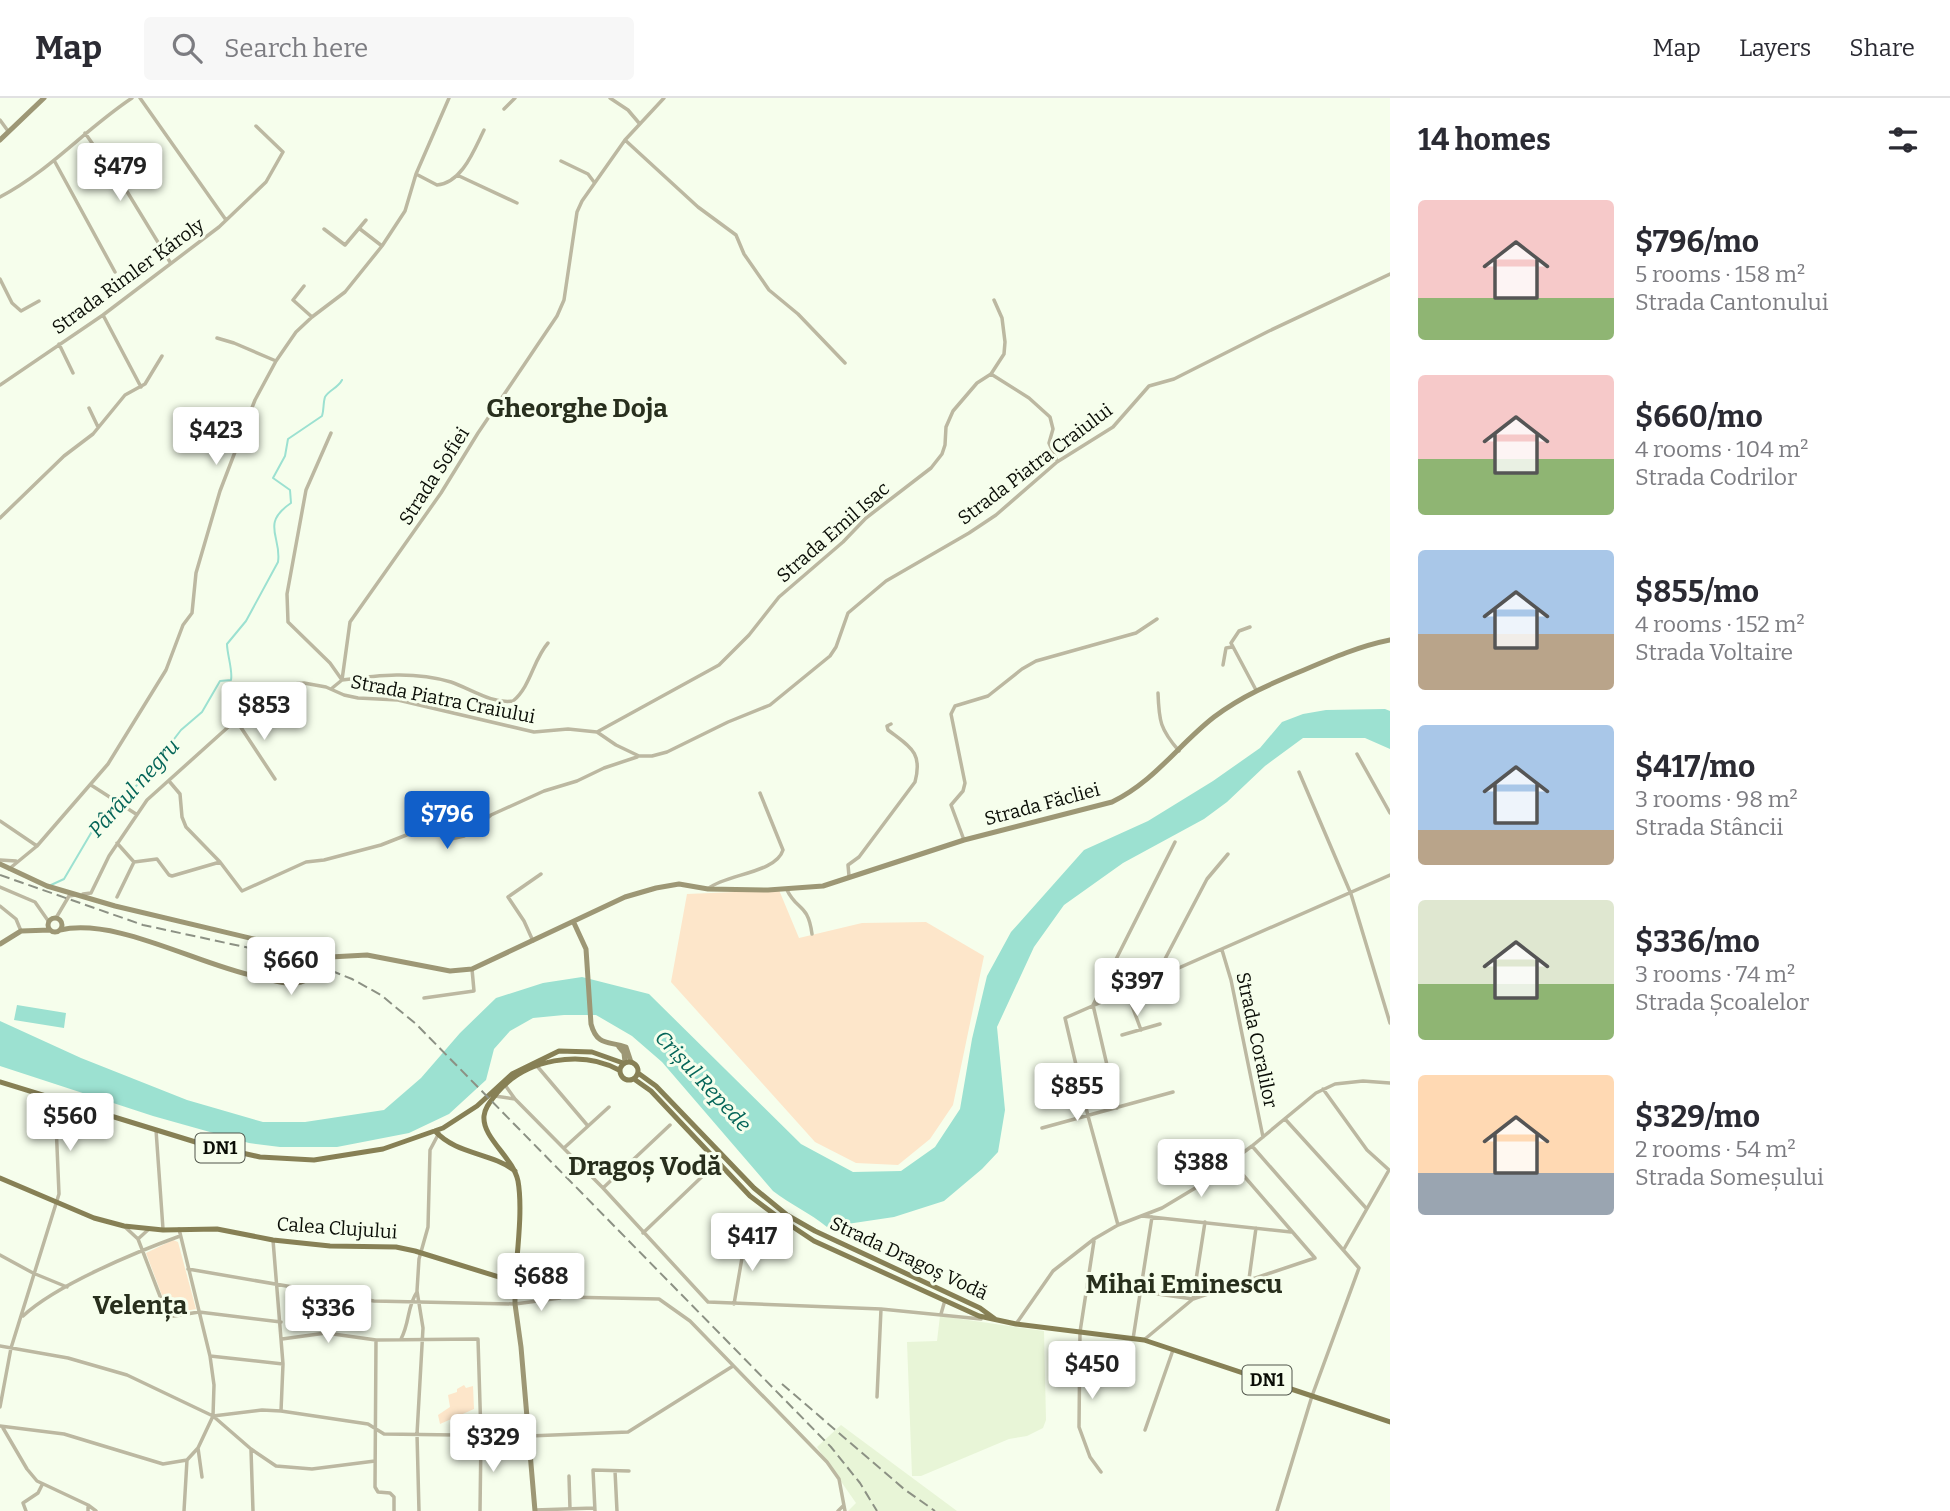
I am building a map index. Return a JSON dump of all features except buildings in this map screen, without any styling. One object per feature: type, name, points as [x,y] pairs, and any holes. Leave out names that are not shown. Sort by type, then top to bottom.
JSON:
[{"type":"main road","name":"DN1","points":[[0,1082],[202,1144],[284,1160],[314,1160],[356,1155],[437,1133],[484,1101],[512,1074],[559,1051],[592,1052],[624,1062]]},
{"type":"main road","name":"Strada Dragoș Vodă","points":[[504,1085],[524,1071],[537,1066],[573,1059],[594,1060],[619,1070],[623,1078],[628,1080],[636,1076]]},
{"type":"main road","points":[[619,1070],[624,1062]]},
{"type":"main road","name":"Strada Dragoș Vodă","points":[[624,1062],[636,1065],[636,1076],[750,1196],[814,1241],[980,1308],[995,1319]]},
{"type":"main road","name":"Strada Dragoș Vodă","points":[[636,1076],[656,1086],[754,1188],[787,1215],[937,1292],[945,1300],[979,1316],[995,1319]]},
{"type":"main road","name":"DN1","points":[[504,1085],[485,1108],[484,1123],[515,1171],[519,1202],[515,1283]]},
{"type":"main road","points":[[437,1133],[459,1149],[505,1164],[515,1171]]},
{"type":"main road","name":"Calea Clujului","points":[[0,1178],[94,1218],[124,1226],[179,1233],[217,1229],[273,1240],[330,1246],[396,1247],[515,1283]]},
{"type":"main road","points":[[945,1300],[951,1297],[973,1308],[980,1308]]},
{"type":"main road","name":"DN1","points":[[995,1319],[1144,1340],[1390,1422]]},
{"type":"street","points":[[0,140],[44,98]]},
{"type":"street","points":[[0,197],[34,178],[85,133],[132,98]]},
{"type":"street","points":[[140,98],[226,220]]},
{"type":"street","points":[[9,869],[37,846],[108,764],[166,670],[183,625],[192,613],[196,573],[220,491],[255,400],[276,361],[296,332],[345,292],[382,246],[405,211],[416,174],[449,98]]},
{"type":"street","points":[[504,109],[515,98]]},
{"type":"street","points":[[610,98],[628,110],[639,123]]},
{"type":"street","name":"Strada Sofiei","points":[[342,680],[350,622],[434,503],[557,316],[564,300],[577,212],[582,201],[625,140],[664,98]]},
{"type":"street","points":[[0,120],[9,133]]},
{"type":"street","name":"Strada Rimler Károly","points":[[0,385],[103,315],[226,220],[266,182],[283,152],[256,125]]},
{"type":"street","points":[[416,174],[440,185],[457,175],[484,131]]},
{"type":"street","points":[[85,133],[109,162],[170,263]]},
{"type":"street","points":[[625,140],[698,206],[736,235],[744,254],[769,290],[798,314],[845,363]]},
{"type":"street","points":[[561,160],[588,174],[594,182]]},
{"type":"street","points":[[55,162],[115,272]]},
{"type":"street","points":[[457,175],[517,203]]},
{"type":"street","points":[[324,229],[345,245],[366,220]]},
{"type":"street","points":[[360,229],[382,246]]},
{"type":"street","name":"Strada Piatra Craiului","points":[[55,920],[69,897],[91,893],[117,843],[147,800],[236,719],[272,691],[293,684],[304,683],[344,695],[398,700],[534,732],[568,729],[597,732],[639,756],[667,752],[770,705],[830,656],[848,613],[886,581],[996,515],[1057,462],[1113,427],[1149,387],[1174,379],[1390,274]]},
{"type":"street","points":[[0,279],[12,303],[21,311],[38,301]]},
{"type":"street","points":[[304,286],[293,300],[312,317]]},
{"type":"street","name":"Strada Emil Isac","points":[[597,732],[719,665],[749,635],[779,597],[843,542],[866,518],[931,468],[942,454],[946,427],[953,411],[977,383],[991,374],[1004,355],[1002,318],[994,300]]},
{"type":"street","points":[[103,315],[141,387]]},
{"type":"street","points":[[217,338],[276,361]]},
{"type":"street","points":[[60,344],[73,373]]},
{"type":"street","points":[[0,518],[98,427],[125,395],[141,387],[149,379],[162,356]]},
{"type":"street","points":[[991,374],[1029,398],[1050,417],[1054,429],[1049,443],[1057,462]]},
{"type":"street","points":[[89,408],[98,427]]},
{"type":"street","points":[[331,433],[306,490],[286,612],[288,622],[330,663],[342,680]]},
{"type":"street","points":[[964,840],[951,805],[963,791],[965,783],[951,714],[955,706],[988,696],[1036,661],[1136,633],[1157,619]]},
{"type":"street","points":[[1250,626],[1239,631],[1231,643],[1256,690]]},
{"type":"street","name":"Strada Făcliei","points":[[0,862],[9,869],[47,886],[115,906],[330,957],[367,955],[450,971],[472,969],[625,897],[656,888],[679,884],[708,888],[787,890],[823,886],[964,840],[1111,802],[1140,784],[1215,716],[1256,690],[1360,647],[1390,640]]},
{"type":"street","points":[[331,689],[342,680],[388,674],[421,676],[449,682],[493,699],[513,701],[548,643]]},
{"type":"street","points":[[1223,665],[1226,648],[1232,647]]},
{"type":"street","points":[[1158,693],[1160,722],[1165,735],[1179,751]]},
{"type":"street","points":[[236,719],[275,779]]},
{"type":"street","points":[[850,878],[848,865],[859,857],[915,782],[918,772],[915,754],[888,730],[887,726],[891,724]]},
{"type":"street","points":[[1357,754],[1390,813]]},
{"type":"street","points":[[169,781],[180,794],[182,817],[186,827],[220,862],[243,891],[306,862],[382,845],[409,834],[434,832],[451,839],[464,836],[491,815],[544,791],[639,756]]},
{"type":"street","points":[[1299,772],[1352,894],[1390,1023]]},
{"type":"street","points":[[91,785],[136,815]]},
{"type":"street","name":"Strada Făcliei","points":[[708,888],[717,881],[763,868],[782,854],[783,850],[760,793]]},
{"type":"street","points":[[0,821],[37,846]]},
{"type":"street","points":[[1117,1108],[1093,1005],[1175,842]]},
{"type":"street","points":[[117,843],[134,862]]},
{"type":"street","points":[[1154,980],[1207,878],[1228,854]]},
{"type":"street","points":[[0,862],[15,862],[21,859]]},
{"type":"street","points":[[134,862],[157,859],[170,876],[220,862]]},
{"type":"street","points":[[117,897],[134,862]]},
{"type":"street","points":[[533,941],[508,897],[541,874]]},
{"type":"street","points":[[1118,1225],[1065,1018],[1390,875]]},
{"type":"street","points":[[0,887],[35,902],[55,920],[77,927],[121,933],[234,972],[293,984],[312,976],[330,957]]},
{"type":"street","points":[[787,890],[792,899],[808,914],[812,934]]},
{"type":"street","points":[[0,906],[13,915],[21,931]]},
{"type":"street","points":[[0,944],[21,931],[55,920]]},
{"type":"street","points":[[55,920],[60,930]]},
{"type":"street","points":[[55,920],[56,932],[77,927]]},
{"type":"street","points":[[574,923],[586,950],[591,1024],[597,1038],[619,1047],[624,1062]]},
{"type":"street","name":"Strada Coralilor","points":[[1222,950],[1231,980],[1263,1137]]},
{"type":"street","points":[[424,998],[474,991],[472,969]]},
{"type":"street","points":[[1127,992],[1141,1030]]},
{"type":"street","points":[[1122,1035],[1160,1024]]},
{"type":"street","points":[[537,1066],[588,1126]]},
{"type":"street","points":[[1016,1324],[1044,1280],[1094,1239],[1118,1225],[1172,1202],[1252,1146],[1309,1098],[1335,1084],[1363,1081],[1390,1083]]},
{"type":"street","points":[[504,1085],[514,1099],[603,1188],[708,1302],[881,1309],[995,1319]]},
{"type":"street","points":[[1323,1089],[1367,1150],[1390,1169],[1344,1249]]},
{"type":"street","points":[[1042,1128],[1173,1092]]},
{"type":"street","points":[[495,1096],[514,1099]]},
{"type":"street","points":[[0,1407],[11,1348],[59,1194],[55,1100]]},
{"type":"street","points":[[564,1148],[609,1107]]},
{"type":"street","points":[[603,1188],[670,1125],[673,1120],[671,1112]]},
{"type":"street","points":[[1285,1119],[1366,1208]]},
{"type":"street","points":[[670,1125],[682,1124]]},
{"type":"street","points":[[156,1130],[163,1230]]},
{"type":"street","points":[[419,1511],[417,1434],[423,1338],[417,1291],[421,1253],[428,1227],[430,1150],[437,1133]]},
{"type":"street","points":[[1252,1146],[1359,1268],[1312,1396],[1277,1511]]},
{"type":"street","points":[[643,1233],[710,1169],[714,1158]]},
{"type":"street","points":[[1144,1340],[1194,1299],[1315,1258],[1231,1161]]},
{"type":"street","points":[[710,1169],[722,1166]]},
{"type":"street","points":[[1140,1216],[1293,1232]]},
{"type":"street","points":[[1133,1339],[1152,1217]]},
{"type":"street","points":[[1194,1299],[1205,1222]]},
{"type":"street","points":[[124,1226],[138,1239],[168,1317],[199,1312],[281,1322]]},
{"type":"street","points":[[138,1239],[143,1232],[151,1228]]},
{"type":"street","points":[[1249,1279],[1256,1228]]},
{"type":"street","points":[[1,1428],[33,1428],[64,1434],[163,1464],[187,1460],[198,1448],[213,1416],[214,1385],[210,1356],[179,1233],[67,1287],[21,1318]]},
{"type":"street","points":[[734,1304],[746,1235],[751,1233],[772,1248]]},
{"type":"street","points":[[1094,1239],[1080,1332],[1079,1427],[1090,1457],[1101,1472]]},
{"type":"street","points":[[273,1240],[284,1364],[281,1411]]},
{"type":"street","points":[[0,1255],[67,1287]]},
{"type":"street","points":[[188,1269],[374,1301],[515,1304],[563,1297]]},
{"type":"street","points":[[515,1283],[535,1510],[594,1509],[593,1470],[629,1471]]},
{"type":"street","name":"Calea Clujului","points":[[515,1283],[563,1297],[659,1299],[690,1321],[827,1462],[839,1479],[844,1508]]},
{"type":"street","points":[[1087,1284],[1194,1299]]},
{"type":"street","points":[[539,1290],[540,1301]]},
{"type":"street","points":[[401,1339],[409,1320],[410,1302],[417,1291]]},
{"type":"street","points":[[941,1314],[945,1300]]},
{"type":"street","points":[[877,1397],[881,1309]]},
{"type":"street","points":[[282,1339],[326,1333],[376,1340],[478,1339],[480,1511]]},
{"type":"street","points":[[376,1340],[376,1490],[390,1493],[394,1497],[394,1511]]},
{"type":"street","points":[[0,1346],[68,1358],[127,1375],[213,1416],[265,1460],[287,1468],[312,1469],[374,1461]]},
{"type":"street","points":[[1145,1430],[1173,1349]]},
{"type":"street","points":[[210,1356],[284,1364]]},
{"type":"street","points":[[213,1416],[262,1410],[281,1411],[375,1426],[384,1434],[530,1436],[628,1432],[733,1366]]},
{"type":"street","points":[[1,1428],[32,1476],[42,1485],[96,1511]]},
{"type":"street","points":[[198,1448],[202,1478]]},
{"type":"street","points":[[251,1449],[253,1511]]},
{"type":"street","points":[[184,1511],[187,1460]]},
{"type":"street","points":[[615,1471],[617,1511]]},
{"type":"street","points":[[569,1476],[570,1509]]},
{"type":"street","points":[[26,1511],[23,1503],[38,1493],[42,1485]]},
{"type":"street","points":[[838,1511],[844,1508]]},
{"type":"shaded area","points":[[779,890],[799,938],[862,923],[926,922],[984,956],[953,1105],[930,1139],[898,1165],[856,1163],[815,1142],[671,982],[687,894]]},
{"type":"shaded area","points":[[173,1240],[178,1242],[196,1309],[169,1314],[146,1253]]},
{"type":"shaded area","points":[[940,1316],[1044,1331],[1046,1420],[1043,1428],[1027,1436],[1009,1439],[921,1476],[912,1476],[907,1342],[937,1341]]},
{"type":"shaded area","points":[[464,1385],[466,1388],[473,1386],[474,1409],[440,1424],[438,1415],[450,1407],[448,1395],[457,1392],[457,1389]]},
{"type":"shaded area","points":[[841,1425],[957,1511],[848,1511],[856,1503],[817,1447]]},
{"type":"water","name":"Crișul Repede","points":[[1326,710],[1390,711],[1390,749],[1365,738],[1303,738],[1265,766],[1227,802],[1204,819],[1123,863],[1064,905],[1034,947],[997,1027],[1005,1110],[998,1152],[944,1201],[894,1217],[827,1227],[780,1196],[662,1062],[632,1036],[596,1015],[533,1018],[510,1031],[494,1049],[486,1080],[449,1114],[409,1133],[337,1147],[280,1147],[249,1143],[153,1116],[0,1066],[0,1021],[81,1058],[187,1100],[263,1122],[305,1122],[384,1110],[421,1078],[460,1033],[496,998],[543,983],[582,977],[649,994],[801,1144],[853,1172],[901,1171],[935,1147],[960,1109],[972,1039],[987,976],[1011,932],[1084,850],[1148,821],[1213,781],[1260,748],[1282,722],[1303,714]]},
{"type":"water","points":[[17,1005],[66,1013],[64,1028],[14,1020]]},
{"type":"waterway","name":"Pârâul negru","points":[[51,885],[64,879],[94,828],[145,777],[181,730],[202,712],[220,681],[231,680],[227,644],[246,621],[278,562],[274,524],[276,518],[291,503],[290,490],[273,478],[285,456],[288,439],[322,416],[325,397],[342,380]]},
{"type":"railway","points":[[0,875],[143,925],[296,958],[352,979],[381,995],[416,1024],[831,1447],[860,1483],[877,1511]]},
{"type":"railway","points":[[782,1384],[904,1489],[935,1511]]},
{"type":"district","name":"Gheorghe Doja","points":[[577,408]]},
{"type":"district","name":"Dragoș Vodă","points":[[645,1166]]},
{"type":"district","name":"Mihai Eminescu","points":[[1184,1284]]},
{"type":"district","name":"Velența","points":[[140,1305]]}]
